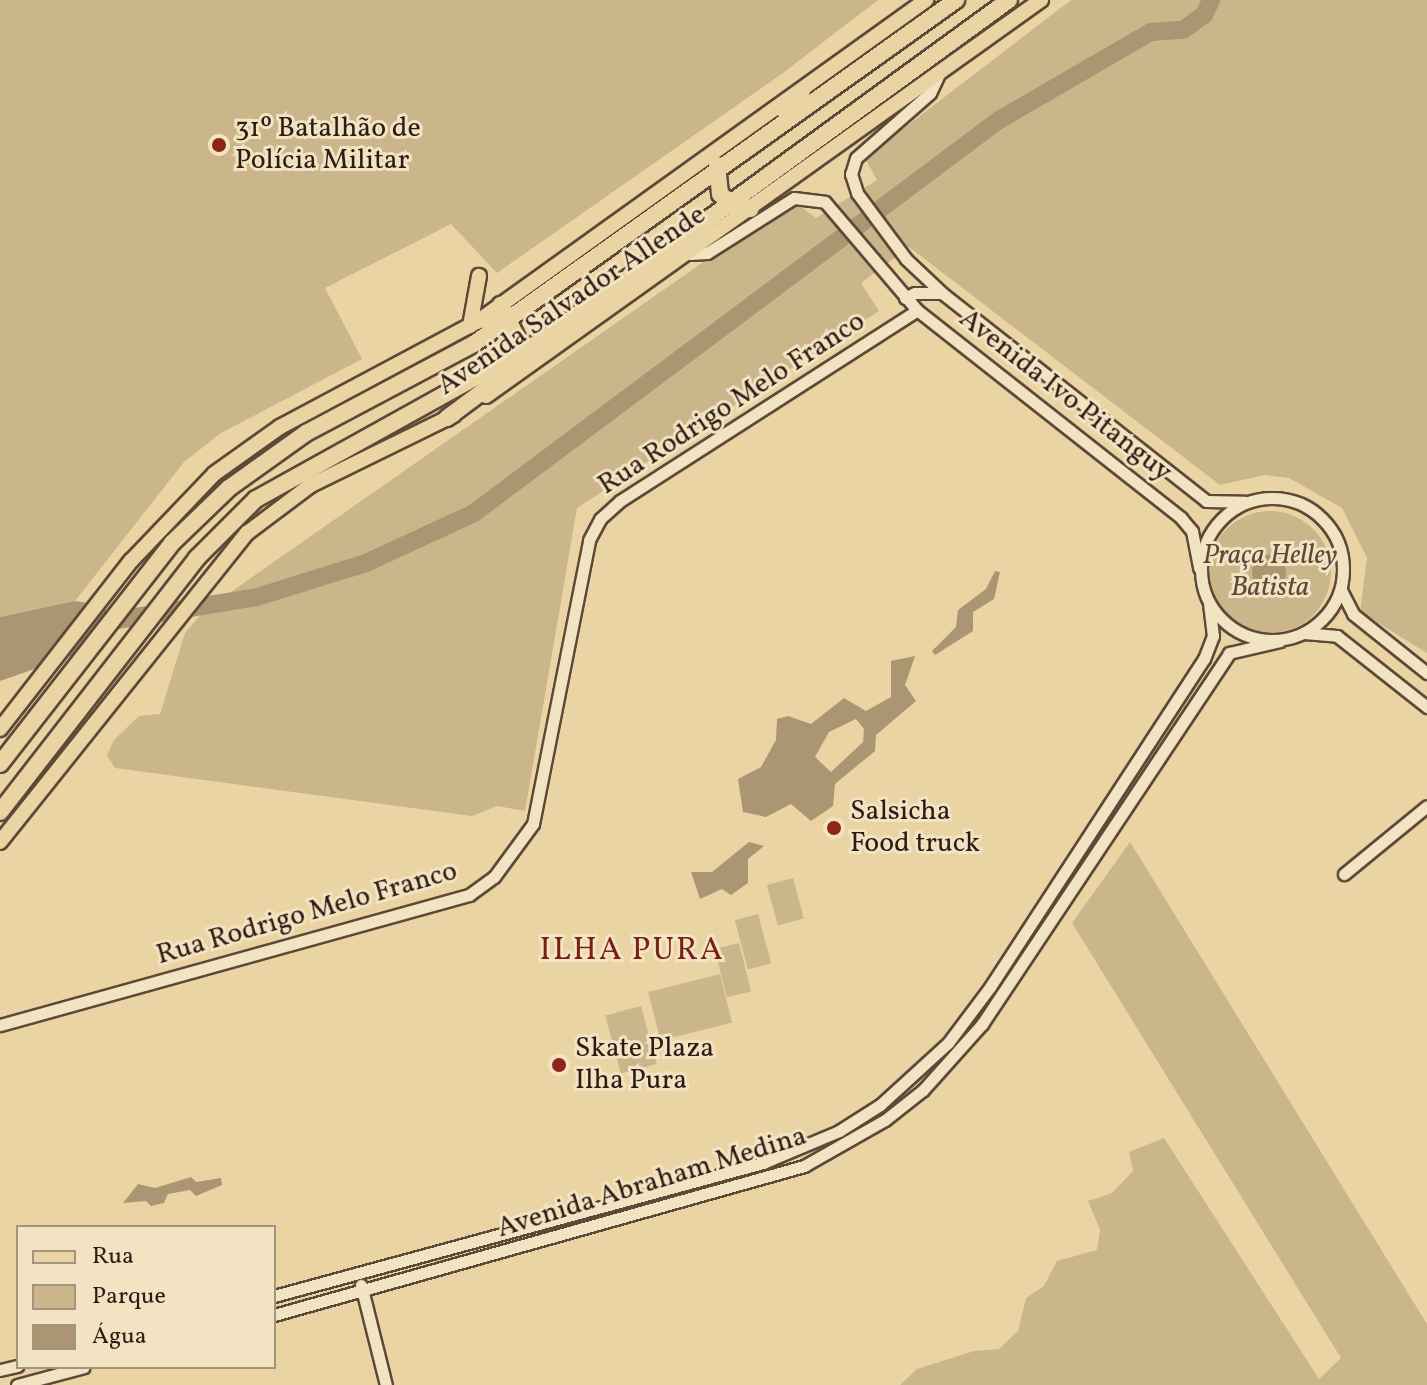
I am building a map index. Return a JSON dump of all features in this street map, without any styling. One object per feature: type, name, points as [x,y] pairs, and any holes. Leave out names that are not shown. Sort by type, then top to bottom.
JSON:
[{"type":"highway","name":"Avenida Salvador Allende","points":[[0,764],[194,518],[271,455],[451,358],[496,317],[715,172],[956,0]]},
{"type":"highway","name":"Avenida Salvador Allende","points":[[0,812],[197,558],[256,499],[522,354],[733,205],[1009,0]]},
{"type":"highway","points":[[751,209],[733,205],[718,190],[715,172],[721,157],[795,104],[802,92]]},
{"type":"highway","points":[[447,418],[460,404],[514,371],[522,354],[515,334],[496,317]]},
{"type":"highway","points":[[496,317],[532,339],[541,341]]},
{"type":"highway","points":[[0,818],[44,757]]},
{"type":"main road","name":"Avenida Salvador Allende","points":[[0,729],[131,561],[214,474],[280,427],[496,317],[926,0]]},
{"type":"main road","name":"Avenida Salvador Allende","points":[[0,842],[225,555],[299,493],[447,418],[517,378],[1041,0]]},
{"type":"main road","points":[[479,276],[496,317]]},
{"type":"street","name":"Avenida Ivo Pitanguy","points":[[939,74],[930,93],[862,149],[853,166],[855,189],[906,259],[942,293],[1206,501],[1245,502]]},
{"type":"street","name":"Avenida Ivo Pitanguy","points":[[690,254],[707,253],[794,198],[813,197],[831,207],[882,272],[917,310],[1181,518],[1192,531],[1199,568]]},
{"type":"street","points":[[905,298],[942,293]]},
{"type":"street","name":"Rua Rodrigo Melo Franco","points":[[0,1025],[469,895],[494,877],[533,824],[589,540],[600,519],[620,501],[917,310]]},
{"type":"street","points":[[1341,590],[1320,622],[1304,633],[1280,641],[1242,634],[1209,605],[1199,568],[1217,522],[1245,502],[1285,499],[1321,516],[1341,550],[1341,590],[1353,614],[1427,673]]},
{"type":"street","name":"Avenida Abraham Medina","points":[[276,1295],[763,1163],[839,1131],[880,1105],[948,1043],[1204,659],[1213,636],[1209,605]]},
{"type":"street","points":[[1304,633],[1337,636],[1427,707]]},
{"type":"street","name":"Avenida Abraham Medina","points":[[276,1314],[689,1200],[832,1153],[923,1090],[982,1024],[1229,653],[1280,641]]},
{"type":"street","points":[[1344,874],[1427,806]]},
{"type":"street","points":[[686,1184],[682,1192],[689,1200]]},
{"type":"street","points":[[664,1190],[671,1198],[668,1206]]},
{"type":"street","points":[[358,1273],[386,1385]]},
{"type":"street","points":[[17,1385],[69,1369]]},
{"type":"green space","points":[[0,0],[878,0],[783,73],[497,273],[451,224],[325,288],[362,359],[221,433],[184,462],[75,601],[0,617]]},
{"type":"green space","points":[[1071,0],[1427,0],[1427,653],[1360,612],[1367,558],[1342,508],[1289,478],[1265,475],[1220,485],[909,247],[861,283],[879,311],[577,508],[525,811],[497,806],[472,816],[115,768],[107,755],[114,740],[139,716],[160,714],[185,633],[205,610],[785,205],[800,206],[816,218],[877,180],[865,158]]},
{"type":"green space","name":"Praça Helley Batista","points":[[1270,511],[1293,515],[1313,529],[1327,549],[1331,572],[1327,595],[1313,615],[1293,629],[1270,633],[1247,629],[1227,615],[1213,595],[1209,572],[1213,549],[1227,529],[1247,515]]},
{"type":"green space","points":[[1130,842],[1427,1324],[1427,1385],[900,1385],[917,1369],[974,1351],[999,1349],[1018,1331],[1026,1298],[1044,1286],[1057,1261],[1097,1250],[1100,1230],[1088,1201],[1112,1193],[1133,1171],[1129,1152],[1164,1138],[1319,1379],[1341,1358],[1072,923]]},
{"type":"green space","points":[[793,878],[804,919],[778,926],[767,885]]},
{"type":"green space","points":[[758,914],[771,963],[748,969],[735,920]]},
{"type":"green space","points":[[739,943],[751,992],[727,998],[715,949]]},
{"type":"green space","points":[[720,974],[732,1023],[660,1040],[648,992]]},
{"type":"green space","points":[[641,1006],[657,1064],[621,1074],[605,1016]]},
{"type":"water","points":[[1269,555],[1281,560],[1286,572],[1281,584],[1269,589],[1257,584],[1252,572],[1257,560]]},
{"type":"water","points":[[995,571],[1000,572],[994,599],[973,612],[973,631],[935,655],[932,651],[956,627],[958,610],[986,589]]},
{"type":"water","points":[[75,601],[101,605],[117,620],[80,653],[0,681],[0,617]]},
{"type":"water","points":[[915,656],[905,685],[916,701],[876,735],[875,751],[835,784],[833,806],[811,821],[791,804],[766,817],[743,812],[738,779],[761,767],[776,740],[777,719],[788,716],[811,724],[844,698],[866,711],[891,697],[891,661]],"holes":[[[856,719],[864,729],[863,742],[831,772],[815,757],[829,732]]]},
{"type":"water","points":[[749,842],[764,846],[748,859],[748,883],[731,895],[722,889],[700,899],[691,872],[712,872]]},
{"type":"water","points":[[191,1177],[196,1182],[221,1178],[222,1185],[196,1196],[190,1190],[168,1194],[164,1203],[151,1206],[146,1201],[123,1203],[138,1184],[155,1188]]},
{"type":"waterway","points":[[117,620],[257,597],[366,563],[474,513],[999,120],[1151,32],[1183,30],[1204,15],[1211,0]]},
{"type":"place","name":"31º Batalhão de Polícia Militar","points":[[219,145]]},
{"type":"place","name":"Salsicha Food truck","points":[[834,828]]},
{"type":"place","name":"Skate Plaza Ilha Pura","points":[[559,1065]]},
{"type":"district","name":"ILHA PURA","points":[[632,951]]}]
